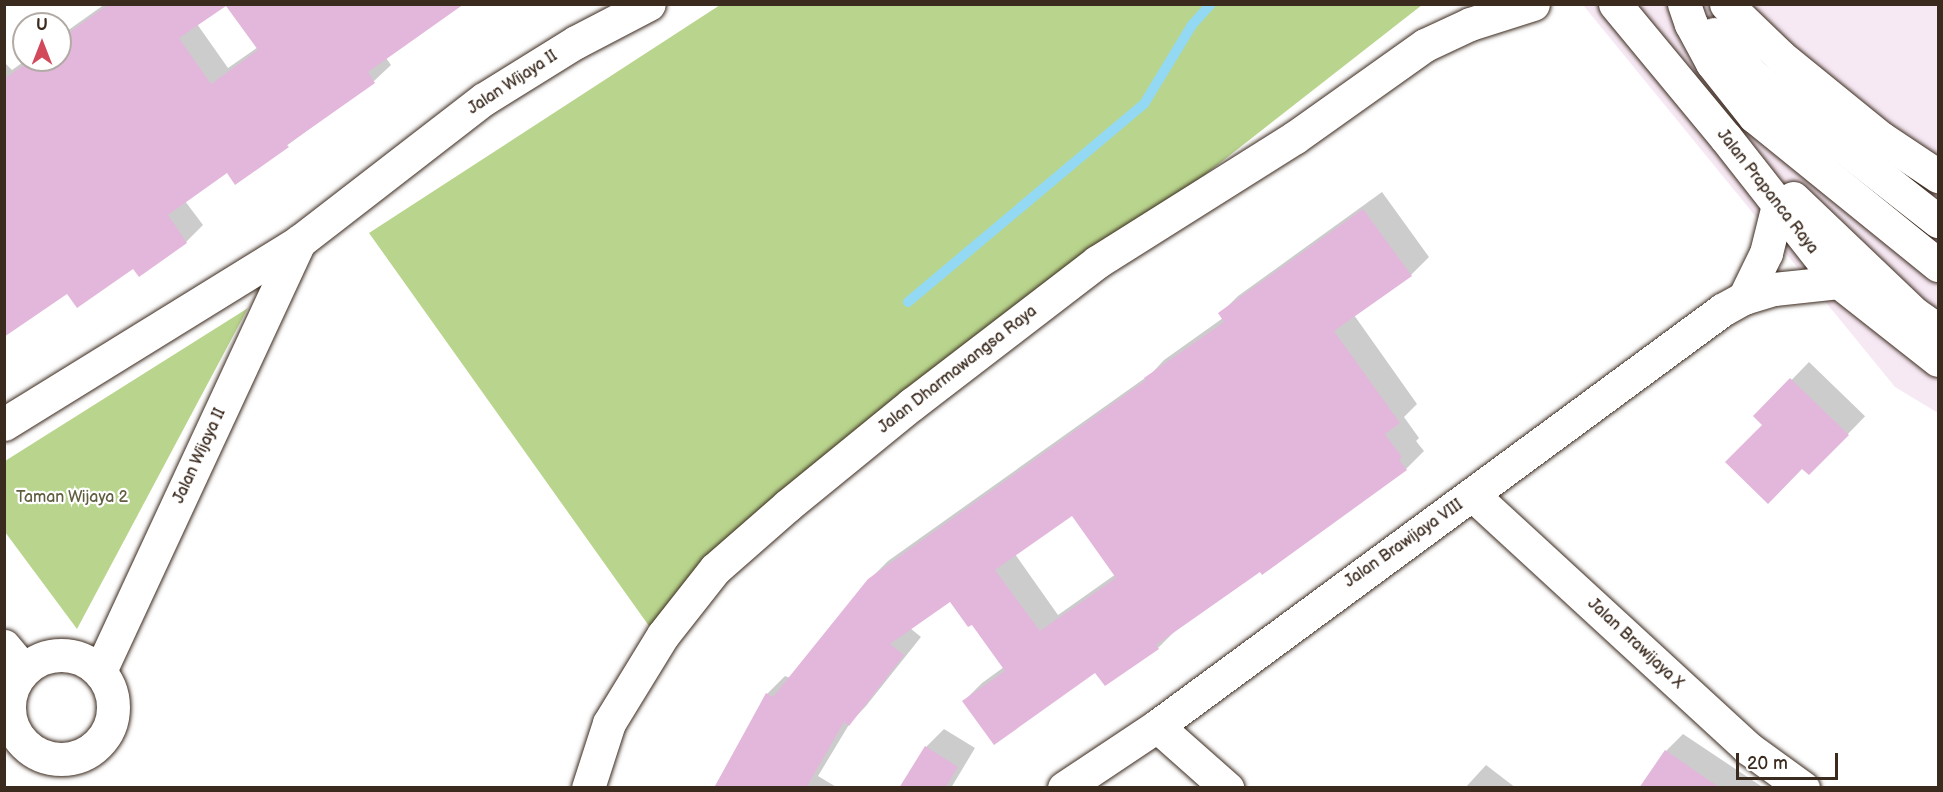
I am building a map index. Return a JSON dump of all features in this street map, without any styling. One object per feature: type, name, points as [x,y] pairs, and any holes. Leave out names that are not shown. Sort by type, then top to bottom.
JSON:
[{"type":"street","name":"Jalan Wijaya II","points":[[4,424],[300,241],[484,99],[576,42],[649,4]]},
{"type":"street","name":"Jalan Dharmawangsa Raya","points":[[1425,45],[1464,4]]},
{"type":"street","name":"Jalan Dharmawangsa Raya","points":[[588,788],[609,723],[663,634],[715,568],[903,411],[1097,261],[1294,138],[1425,45],[1470,24],[1533,4]]},
{"type":"street","name":"Jalan Prapanca Raya","points":[[1615,4],[1726,138],[1785,201],[1839,282],[1938,360]]},
{"type":"street","points":[[1685,4],[1753,76],[1938,221]]},
{"type":"street","points":[[1685,4],[1691,24],[1712,63],[1754,117],[1938,265]]},
{"type":"street","points":[[1726,4],[1780,56],[1881,138],[1938,176]]},
{"type":"street","points":[[1744,298],[1766,253],[1785,201],[1915,314],[1938,330]]},
{"type":"street","name":"Jalan Wijaya II","points":[[100,671],[300,241]]},
{"type":"street","name":"Jalan Brawijaya VIII","points":[[1064,788],[1157,726],[1722,310],[1744,298],[1774,289],[1839,282]]},
{"type":"street","name":"Jalan Brawijaya X","points":[[1473,495],[1748,748],[1803,788]]},
{"type":"street","points":[[62,654],[83,659],[100,671],[113,698],[109,727],[105,736],[70,773],[54,759],[26,746],[9,722],[9,696],[14,658],[42,658],[62,654]]},
{"type":"street","points":[[1157,726],[1227,788]]},
{"type":"shaded area","points":[[1583,5],[1938,5],[1938,413],[1895,387]]},
{"type":"green space","points":[[720,5],[1422,5],[711,561],[654,633],[369,233]]},
{"type":"green space","name":"Taman Wijaya 2","points":[[248,308],[77,629],[5,532],[5,461]]},
{"type":"building","points":[[109,4],[464,4],[368,72],[375,83],[287,145],[289,147],[235,185],[227,173],[168,215],[187,243],[139,277],[133,269],[77,308],[67,294],[4,337],[4,79],[14,72],[72,72],[72,30]],"holes":[[[226,6],[258,50],[211,84],[179,38]]]},
{"type":"building","points":[[1363,209],[1412,276],[1334,331],[1400,423],[1385,434],[1402,457],[1399,460],[1407,470],[1262,575],[1260,572],[1156,645],[1159,649],[1105,686],[1095,673],[994,745],[962,701],[1005,671],[972,625],[968,627],[950,602],[890,644],[904,655],[849,726],[844,722],[806,788],[714,788],[766,693],[773,697],[868,579],[1224,322],[1218,313]],"holes":[[[1072,516],[1116,578],[1040,631],[995,570]]]},
{"type":"building","points":[[1790,378],[1849,435],[1809,475],[1802,469],[1768,504],[1725,462],[1762,425],[1753,416]]},
{"type":"building","points":[[925,746],[958,767],[945,788],[899,788]]},
{"type":"building","points":[[1665,750],[1720,788],[1639,788]]},
{"type":"waterway","points":[[908,302],[1144,104],[1192,25],[1211,4]]}]
